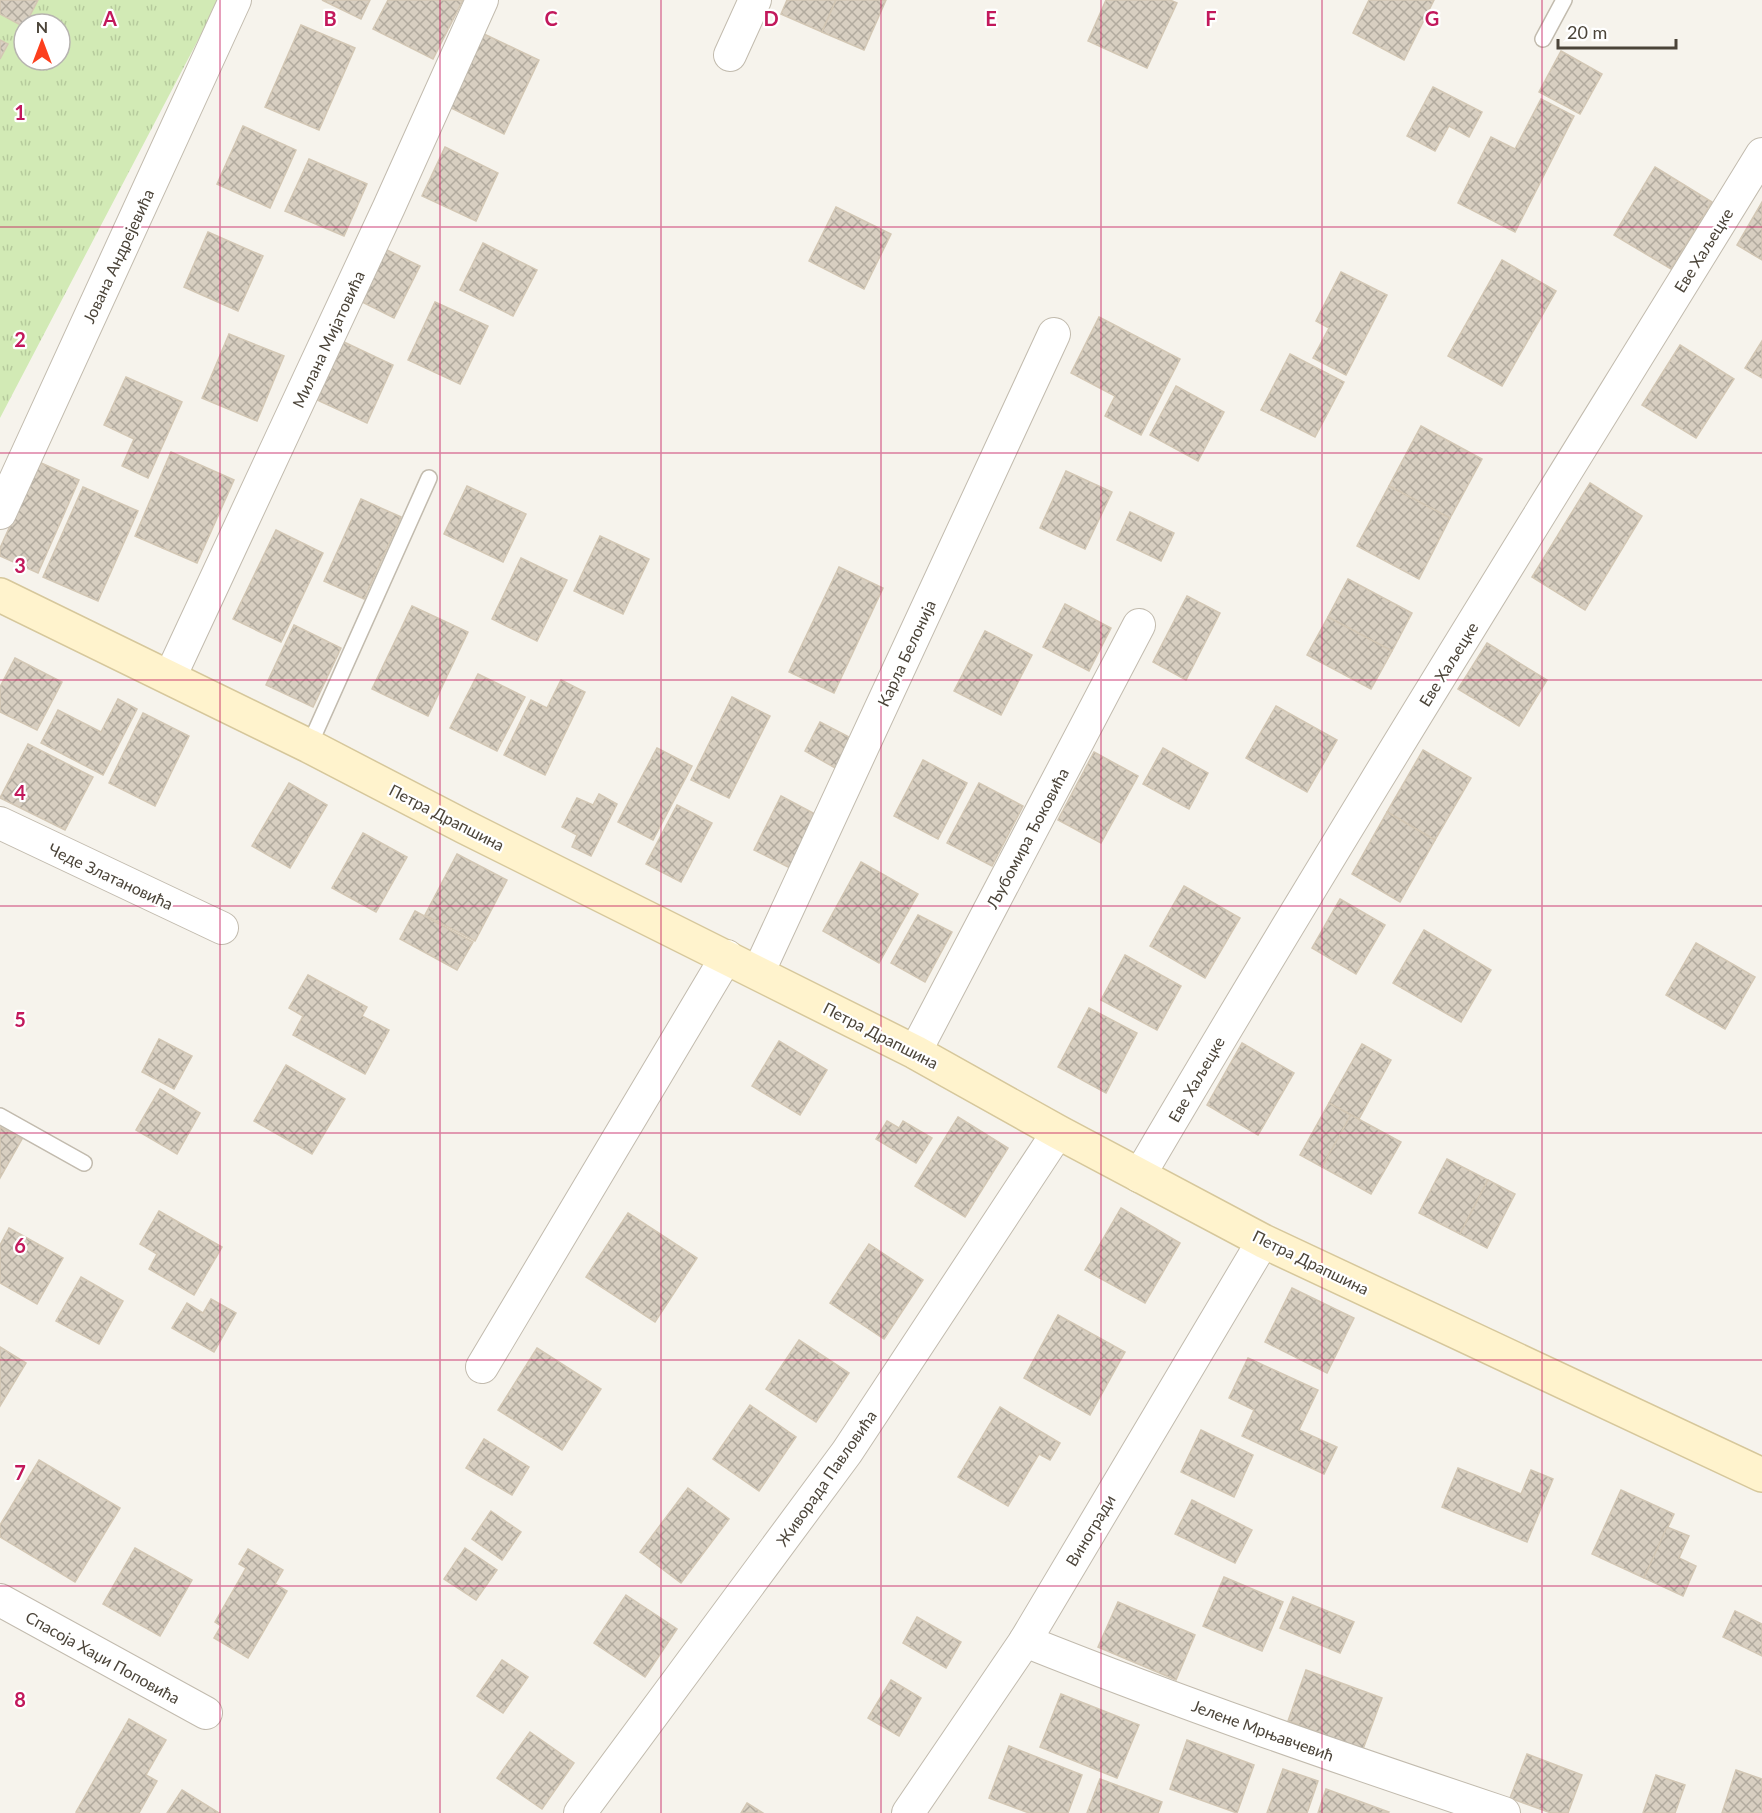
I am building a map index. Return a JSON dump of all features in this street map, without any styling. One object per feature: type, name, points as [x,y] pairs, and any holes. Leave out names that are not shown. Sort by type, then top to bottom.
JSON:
[{"type":"street","name":"Јована Андрејевића","points":[[0,513],[236,0]]},
{"type":"street","name":"Милана Мијатовића","points":[[170,677],[389,207],[482,0]]},
{"type":"street","points":[[730,55],[755,0]]},
{"type":"street","name":"Еве Хаљецке","points":[[1139,1176],[1361,806],[1762,154]]},
{"type":"street","name":"Карла Белонија","points":[[758,973],[1054,334]]},
{"type":"street","name":"Петра Драпшина","points":[[0,595],[309,746],[465,827],[915,1052],[1139,1176],[1263,1241],[1762,1475]]},
{"type":"street","name":"Љубомира Ђоковића","points":[[915,1052],[1139,625]]},
{"type":"street","name":"Чеде Златановића","points":[[0,823],[222,928]]},
{"type":"street","points":[[482,1367],[727,956]]},
{"type":"street","name":"Живорада Павловића","points":[[580,1813],[847,1452],[1058,1132]]},
{"type":"street","name":"Виногради","points":[[908,1813],[1024,1641],[1263,1241]]},
{"type":"street","name":"Спасоја Хаџи Поповића","points":[[0,1600],[206,1713]]},
{"type":"street","name":"Јелене Мрњавчевић","points":[[1024,1641],[1130,1683],[1317,1750],[1504,1813]]},
{"type":"lane","points":[[1543,39],[1564,0]]},
{"type":"lane","points":[[309,746],[429,478]]},
{"type":"lane","points":[[0,1116],[84,1163]]},
{"type":"green space","points":[[0,0],[219,0],[0,418]]},
{"type":"building","points":[[0,0],[38,0],[32,12],[12,12],[12,20],[0,14]]},
{"type":"building","points":[[322,0],[370,0],[361,19]]},
{"type":"building","points":[[388,0],[463,0],[433,59],[373,29]]},
{"type":"building","points":[[787,0],[836,0],[822,32],[781,14]]},
{"type":"building","points":[[836,0],[886,0],[864,50],[822,32]]},
{"type":"building","points":[[1106,0],[1170,0],[1177,3],[1147,68],[1088,41]]},
{"type":"building","points":[[1369,0],[1434,0],[1404,60],[1353,33]]},
{"type":"building","points":[[301,25],[355,48],[319,130],[265,107]]},
{"type":"building","points":[[484,34],[539,60],[504,134],[449,107]]},
{"type":"building","points":[[0,40],[8,44],[0,59]]},
{"type":"building","points":[[1561,51],[1602,74],[1580,114],[1539,92]]},
{"type":"building","points":[[1433,87],[1482,112],[1469,137],[1449,126],[1435,151],[1407,136]]},
{"type":"building","points":[[1541,99],[1574,116],[1515,232],[1458,203],[1491,137],[1515,149]]},
{"type":"building","points":[[243,126],[296,150],[270,208],[217,184]]},
{"type":"building","points":[[445,147],[498,173],[476,221],[422,196]]},
{"type":"building","points":[[309,159],[367,184],[344,236],[285,211]]},
{"type":"building","points":[[1655,167],[1712,202],[1671,269],[1614,235]]},
{"type":"building","points":[[1762,202],[1762,260],[1737,245]]},
{"type":"building","points":[[836,207],[891,234],[864,289],[809,261]]},
{"type":"building","points":[[208,232],[263,256],[238,311],[184,287]]},
{"type":"building","points":[[483,243],[537,270],[513,316],[460,290]]},
{"type":"building","points":[[385,249],[420,266],[394,318],[360,301]]},
{"type":"building","points":[[1502,260],[1556,291],[1502,386],[1448,356]]},
{"type":"building","points":[[1341,272],[1387,295],[1346,375],[1313,358],[1329,328],[1316,321]]},
{"type":"building","points":[[435,302],[488,326],[460,384],[408,360]]},
{"type":"building","points":[[1099,317],[1180,359],[1141,435],[1105,416],[1115,396],[1071,373]]},
{"type":"building","points":[[229,334],[284,356],[257,421],[202,398]]},
{"type":"building","points":[[1762,341],[1762,378],[1745,368]]},
{"type":"building","points":[[344,342],[393,365],[367,423],[317,400]]},
{"type":"building","points":[[1680,345],[1734,379],[1696,438],[1642,405]]},
{"type":"building","points":[[1290,354],[1344,382],[1315,437],[1261,410]]},
{"type":"building","points":[[126,377],[182,402],[148,478],[122,466],[134,439],[104,425]]},
{"type":"building","points":[[1176,386],[1224,412],[1198,461],[1150,435]]},
{"type":"building","points":[[1421,426],[1482,459],[1450,518],[1389,486]]},
{"type":"building","points":[[171,452],[234,480],[197,563],[135,536]]},
{"type":"building","points":[[39,462],[79,480],[38,573],[0,556],[0,548]]},
{"type":"building","points":[[1066,471],[1112,492],[1085,549],[1040,528]]},
{"type":"building","points":[[1590,483],[1642,516],[1585,610],[1532,577]]},
{"type":"building","points":[[467,486],[526,514],[503,562],[444,534]]},
{"type":"building","points":[[1389,486],[1450,518],[1419,579],[1357,546]]},
{"type":"building","points":[[83,487],[138,511],[98,601],[43,577]]},
{"type":"building","points":[[361,499],[401,517],[364,599],[324,581]]},
{"type":"building","points":[[1130,512],[1174,533],[1161,561],[1117,540]]},
{"type":"building","points":[[276,530],[323,553],[281,642],[233,619]]},
{"type":"building","points":[[600,536],[649,559],[623,614],[574,591]]},
{"type":"building","points":[[521,558],[567,580],[537,641],[492,619]]},
{"type":"building","points":[[839,567],[883,588],[834,693],[789,672]]},
{"type":"building","points":[[1348,579],[1412,613],[1392,651],[1328,617]]},
{"type":"building","points":[[1187,596],[1220,613],[1186,680],[1153,662]]},
{"type":"building","points":[[1065,604],[1111,628],[1089,671],[1043,647]]},
{"type":"building","points":[[412,606],[468,632],[428,716],[372,689]]},
{"type":"building","points":[[1328,617],[1392,651],[1371,689],[1307,655]]},
{"type":"building","points":[[294,625],[341,648],[313,707],[266,685]]},
{"type":"building","points":[[985,631],[1032,655],[1001,715],[954,691]]},
{"type":"building","points":[[1487,643],[1547,680],[1519,726],[1458,689]]},
{"type":"building","points":[[15,658],[62,682],[37,730],[0,712],[0,687]]},
{"type":"building","points":[[478,674],[525,697],[497,751],[450,728]]},
{"type":"building","points":[[561,680],[585,692],[545,775],[504,755],[531,700],[547,708]]},
{"type":"building","points":[[732,697],[770,716],[729,798],[691,780]]},
{"type":"building","points":[[118,699],[137,709],[103,775],[41,743],[58,710],[101,732]]},
{"type":"building","points":[[1276,706],[1337,740],[1307,792],[1246,758]]},
{"type":"building","points":[[143,713],[189,736],[155,806],[109,783]]},
{"type":"building","points":[[820,722],[853,739],[837,769],[805,751]]},
{"type":"building","points":[[28,744],[93,777],[65,830],[0,798]]},
{"type":"building","points":[[657,748],[692,766],[653,840],[618,822]]},
{"type":"building","points":[[1163,748],[1208,773],[1189,809],[1143,784]]},
{"type":"building","points":[[1423,750],[1471,778],[1435,840],[1387,812]]},
{"type":"building","points":[[1094,752],[1138,776],[1101,843],[1058,820]]},
{"type":"building","points":[[923,760],[967,783],[938,839],[894,816]]},
{"type":"building","points":[[289,783],[327,805],[290,868],[252,846]]},
{"type":"building","points":[[979,783],[1023,806],[992,866],[947,843]]},
{"type":"building","points":[[599,794],[617,804],[591,856],[572,847],[577,835],[562,827],[577,798],[593,805]]},
{"type":"building","points":[[781,796],[817,815],[790,868],[754,850]]},
{"type":"building","points":[[677,805],[712,823],[681,882],[646,864]]},
{"type":"building","points":[[1387,812],[1435,840],[1400,902],[1352,874]]},
{"type":"building","points":[[363,833],[407,857],[376,912],[332,888]]},
{"type":"building","points":[[457,854],[507,880],[475,941],[425,915]]},
{"type":"building","points":[[861,862],[918,894],[879,963],[823,931]]},
{"type":"building","points":[[1184,886],[1240,918],[1205,978],[1150,946]]},
{"type":"building","points":[[1340,899],[1385,925],[1356,974],[1312,948]]},
{"type":"building","points":[[415,911],[473,942],[457,970],[400,939]]},
{"type":"building","points":[[918,915],[952,932],[925,982],[891,963]]},
{"type":"building","points":[[1424,930],[1491,970],[1461,1022],[1393,983]]},
{"type":"building","points":[[1696,943],[1755,977],[1725,1029],[1666,995]]},
{"type":"building","points":[[1125,955],[1181,986],[1157,1030],[1101,1000]]},
{"type":"building","points":[[308,975],[367,1007],[362,1016],[389,1030],[365,1074],[293,1035],[303,1016],[289,1008]]},
{"type":"building","points":[[1089,1008],[1137,1033],[1106,1093],[1058,1067]]},
{"type":"building","points":[[159,1039],[192,1056],[174,1089],[142,1072]]},
{"type":"building","points":[[779,1041],[827,1070],[800,1115],[752,1086]]},
{"type":"building","points":[[1242,1043],[1294,1073],[1258,1135],[1207,1105]]},
{"type":"building","points":[[1362,1044],[1391,1060],[1359,1119],[1329,1103]]},
{"type":"building","points":[[286,1065],[345,1099],[312,1154],[254,1121]]},
{"type":"building","points":[[160,1089],[200,1113],[177,1154],[136,1130]]},
{"type":"building","points":[[1329,1103],[1351,1115],[1322,1167],[1300,1155]]},
{"type":"building","points":[[1351,1115],[1401,1142],[1371,1194],[1322,1167]]},
{"type":"building","points":[[958,1117],[1008,1148],[965,1217],[915,1186]]},
{"type":"building","points":[[887,1121],[899,1128],[903,1121],[932,1138],[916,1163],[876,1139]]},
{"type":"building","points":[[0,1127],[22,1139],[0,1178]]},
{"type":"building","points":[[1447,1159],[1488,1180],[1460,1234],[1419,1213]]},
{"type":"building","points":[[1488,1180],[1515,1194],[1487,1248],[1460,1234]]},
{"type":"building","points":[[1121,1208],[1180,1243],[1145,1303],[1085,1270]]},
{"type":"building","points":[[159,1211],[222,1247],[194,1295],[149,1269],[157,1254],[140,1244]]},
{"type":"building","points":[[628,1213],[697,1258],[655,1322],[586,1277]]},
{"type":"building","points":[[9,1228],[63,1258],[37,1304],[0,1283],[0,1245]]},
{"type":"building","points":[[869,1244],[923,1280],[884,1339],[830,1303]]},
{"type":"building","points":[[81,1277],[123,1301],[99,1344],[56,1321]]},
{"type":"building","points":[[1292,1288],[1354,1318],[1327,1373],[1265,1342]]},
{"type":"building","points":[[211,1299],[236,1313],[214,1352],[172,1328],[187,1303],[203,1313]]},
{"type":"building","points":[[1058,1315],[1125,1352],[1090,1415],[1024,1378]]},
{"type":"building","points":[[799,1340],[849,1373],[816,1422],[766,1389]]},
{"type":"building","points":[[0,1347],[26,1363],[0,1406]]},
{"type":"building","points":[[537,1348],[601,1389],[562,1450],[498,1410]]},
{"type":"building","points":[[1248,1358],[1318,1390],[1299,1430],[1337,1447],[1324,1474],[1242,1436],[1254,1410],[1229,1398]]},
{"type":"building","points":[[750,1405],[796,1437],[759,1491],[713,1459]]},
{"type":"building","points":[[1000,1407],[1060,1443],[1050,1460],[1039,1454],[1008,1506],[958,1477]]},
{"type":"building","points":[[1201,1430],[1253,1455],[1234,1497],[1181,1472]]},
{"type":"building","points":[[484,1439],[529,1467],[512,1495],[466,1468]]},
{"type":"building","points":[[39,1460],[120,1508],[75,1582],[0,1537],[0,1525]]},
{"type":"building","points":[[1458,1468],[1521,1494],[1531,1470],[1553,1479],[1527,1542],[1442,1507]]},
{"type":"building","points":[[688,1488],[729,1519],[681,1583],[640,1552]]},
{"type":"building","points":[[1621,1490],[1674,1514],[1644,1578],[1592,1554]]},
{"type":"building","points":[[1192,1500],[1252,1530],[1235,1563],[1175,1534]]},
{"type":"building","points":[[491,1511],[521,1532],[502,1560],[472,1539]]},
{"type":"building","points":[[1667,1527],[1689,1536],[1679,1558],[1696,1566],[1683,1596],[1644,1578]]},
{"type":"building","points":[[135,1548],[192,1580],[160,1636],[103,1604]]},
{"type":"building","points":[[465,1548],[497,1570],[476,1600],[444,1579]]},
{"type":"building","points":[[248,1549],[283,1570],[275,1584],[287,1591],[248,1658],[214,1638],[221,1626],[215,1622],[246,1568],[239,1564]]},
{"type":"building","points":[[1224,1577],[1283,1602],[1262,1651],[1203,1626]]},
{"type":"building","points":[[626,1595],[677,1629],[645,1677],[594,1643]]},
{"type":"building","points":[[1293,1597],[1354,1622],[1340,1653],[1280,1628]]},
{"type":"building","points":[[1118,1602],[1195,1635],[1176,1680],[1098,1647]]},
{"type":"building","points":[[1735,1611],[1762,1624],[1762,1656],[1723,1637]]},
{"type":"building","points":[[917,1617],[961,1642],[946,1668],[903,1643]]},
{"type":"building","points":[[502,1660],[528,1677],[503,1713],[477,1696]]},
{"type":"building","points":[[1306,1670],[1382,1698],[1363,1749],[1288,1721]]},
{"type":"building","points":[[891,1680],[921,1698],[899,1736],[868,1718]]},
{"type":"building","points":[[1061,1694],[1139,1725],[1117,1778],[1040,1747]]},
{"type":"building","points":[[129,1719],[166,1740],[146,1775],[157,1781],[139,1813],[76,1812]]},
{"type":"building","points":[[530,1732],[574,1763],[542,1809],[497,1778]]},
{"type":"building","points":[[1187,1740],[1254,1765],[1237,1813],[1170,1789]]},
{"type":"building","points":[[1009,1746],[1082,1775],[1068,1813],[1029,1813],[989,1798]]},
{"type":"building","points":[[1527,1754],[1582,1775],[1568,1813],[1551,1813],[1510,1798]]},
{"type":"building","points":[[1283,1769],[1318,1781],[1307,1813],[1267,1813]]},
{"type":"building","points":[[1736,1770],[1762,1779],[1762,1813],[1722,1813]]},
{"type":"building","points":[[1656,1775],[1685,1785],[1675,1813],[1643,1813]]},
{"type":"building","points":[[1100,1779],[1162,1802],[1158,1813],[1087,1813]]},
{"type":"building","points":[[1326,1789],[1389,1812],[1318,1813]]},
{"type":"building","points":[[182,1790],[219,1813],[167,1813]]},
{"type":"building","points":[[747,1803],[763,1813],[741,1813]]}]
